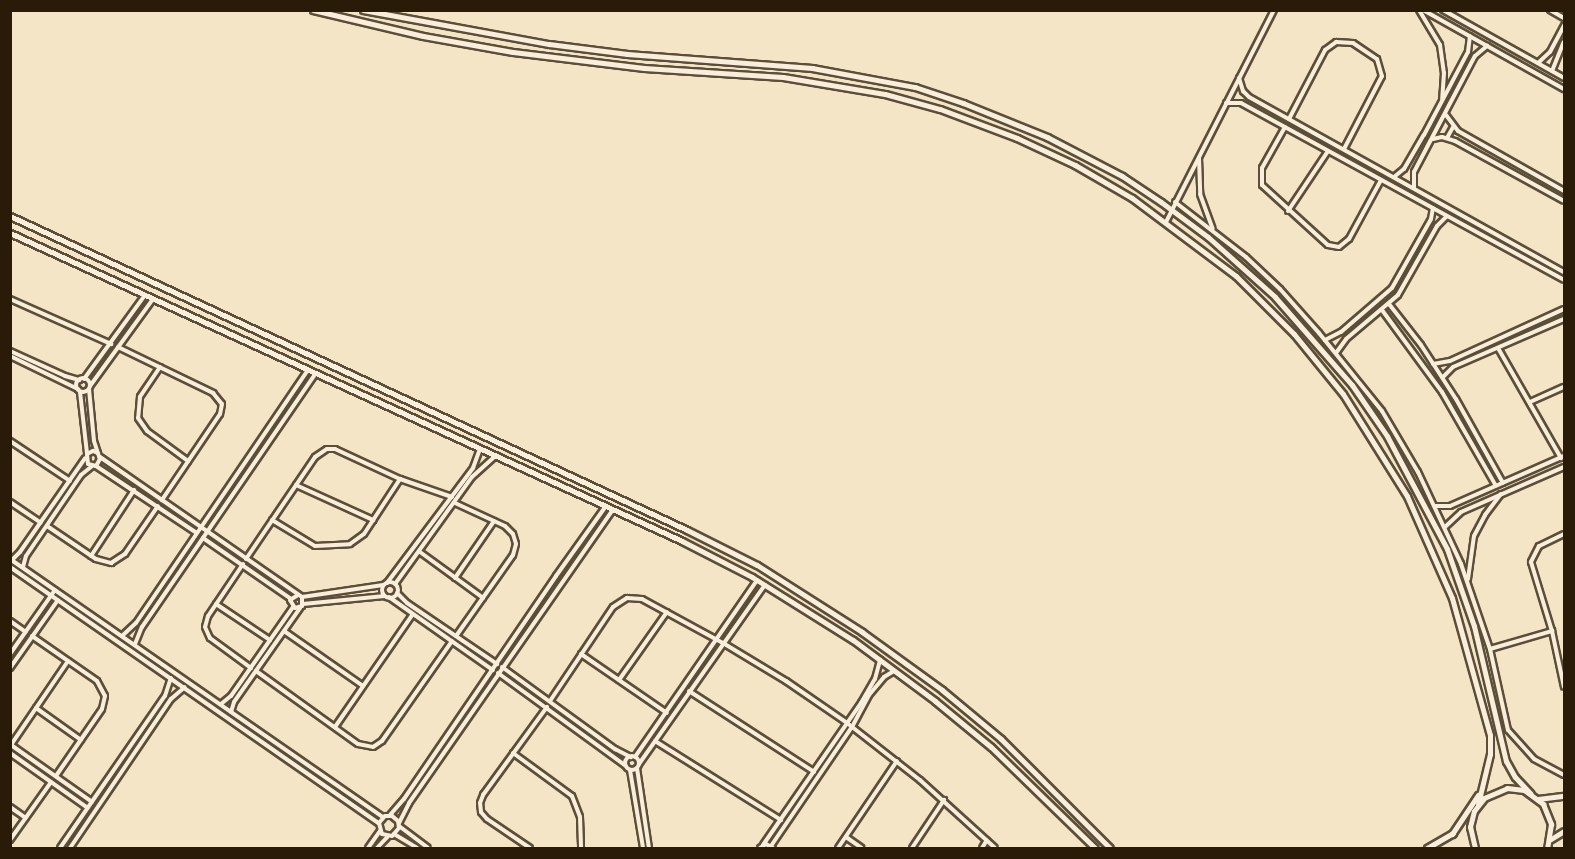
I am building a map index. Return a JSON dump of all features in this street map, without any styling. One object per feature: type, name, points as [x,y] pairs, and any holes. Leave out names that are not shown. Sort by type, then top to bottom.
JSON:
[{"type":"street","points":[[313,10],[423,36],[524,53],[644,68],[783,76],[885,94],[950,113],[1017,138],[1075,165],[1166,222],[1236,276],[1294,334],[1343,394],[1407,496],[1436,559],[1464,634],[1483,708],[1490,745],[1478,804],[1471,819],[1470,834],[1475,849]]},
{"type":"street","points":[[363,10],[450,28],[549,44],[627,54],[801,66],[915,87],[963,103],[1047,137],[1138,187],[1172,210],[1209,237],[1275,297],[1337,366],[1379,423],[1418,492],[1450,558],[1474,627],[1508,767],[1518,782],[1538,799],[1550,817],[1549,845]]},
{"type":"street","points":[[1421,10],[1564,89]]},
{"type":"street","points":[[1421,10],[1440,45],[1444,73],[1441,102]]},
{"type":"street","points":[[1443,10],[1564,78]]},
{"type":"street","points":[[1550,10],[1564,18]]},
{"type":"street","points":[[1166,222],[1274,11]]},
{"type":"street","points":[[1538,63],[1550,52],[1564,26]]},
{"type":"street","points":[[1394,177],[1404,170],[1441,102],[1469,48],[1470,36]]},
{"type":"street","points":[[1289,119],[1327,47],[1339,41],[1353,43],[1377,59],[1382,76],[1344,149]]},
{"type":"street","points":[[1552,71],[1564,42]]},
{"type":"street","points":[[1415,188],[1413,175],[1478,53],[1487,46]]},
{"type":"street","points":[[1469,48],[1478,53]]},
{"type":"street","points":[[1550,52],[1557,56]]},
{"type":"street","points":[[1239,78],[1243,91],[1249,97],[1564,272]]},
{"type":"street","points":[[1245,105],[1249,97]]},
{"type":"street","points":[[1226,103],[1235,101],[1245,105],[1564,280]]},
{"type":"street","points":[[1432,139],[1447,138],[1563,200],[1564,192],[1453,127],[1445,113]]},
{"type":"street","points":[[1285,127],[1262,168],[1260,178],[1266,191],[1328,245],[1339,247],[1353,235],[1382,180]]},
{"type":"street","points":[[1447,138],[1453,127]]},
{"type":"street","points":[[1288,211],[1328,151]]},
{"type":"street","points":[[1200,153],[1200,194],[1215,232]]},
{"type":"street","points":[[1404,170],[1413,175]]},
{"type":"street","points":[[1131,198],[1138,187]]},
{"type":"street","points":[[1175,202],[1215,232],[1274,283],[1336,353],[1391,426],[1435,506],[1468,583],[1490,649],[1505,722],[1512,737],[1528,754],[1547,768],[1564,775]]},
{"type":"street","points":[[1325,340],[1338,335],[1392,288],[1431,219],[1433,208]]},
{"type":"street","points":[[10,216],[510,447],[757,565],[862,632],[942,690],[1018,754],[1110,849]]},
{"type":"street","points":[[1336,353],[1342,342],[1389,304],[1402,288],[1437,226],[1447,216]]},
{"type":"street","points":[[10,233],[529,470],[757,580],[880,660],[935,701],[991,747],[1095,849]]},
{"type":"street","points":[[51,252],[57,247],[58,239]]},
{"type":"street","points":[[76,263],[76,255],[81,250]]},
{"type":"street","points":[[145,294],[111,344],[82,379],[79,391],[86,456],[88,464],[134,490],[197,533]]},
{"type":"street","points":[[10,356],[79,391],[89,388],[153,298]]},
{"type":"street","points":[[10,299],[111,344]]},
{"type":"street","points":[[1389,304],[1443,378],[1503,483]]},
{"type":"street","points":[[1433,364],[1446,362],[1564,309]]},
{"type":"street","points":[[1382,310],[1414,350],[1442,392],[1496,486]]},
{"type":"street","points":[[1443,378],[1449,369],[1564,319]]},
{"type":"street","points":[[1338,335],[1338,339],[1342,342]]},
{"type":"street","points":[[118,346],[213,393],[222,404],[220,414],[162,500]]},
{"type":"street","points":[[1435,506],[1453,505],[1563,457],[1498,348]]},
{"type":"street","points":[[10,351],[82,379],[89,388],[99,455],[94,466],[81,476],[26,556],[22,567]]},
{"type":"street","points":[[1446,362],[1449,369]]},
{"type":"street","points":[[160,367],[140,397],[138,418],[147,431],[188,461]]},
{"type":"street","points":[[122,636],[136,622],[308,369]]},
{"type":"street","points":[[134,653],[142,627],[316,373]]},
{"type":"street","points":[[1530,402],[1564,387]]},
{"type":"street","points":[[268,429],[274,434]]},
{"type":"street","points":[[10,441],[70,481]]},
{"type":"street","points":[[505,459],[510,454],[510,447]]},
{"type":"street","points":[[480,448],[473,468],[385,584],[387,597],[493,670]]},
{"type":"street","points":[[246,559],[318,454],[331,449],[400,479],[452,497]]},
{"type":"street","points":[[231,712],[234,702],[302,605],[300,596],[99,455],[91,452],[41,523],[11,559],[55,590],[122,636],[231,712],[383,817],[390,816],[438,750],[606,506]]},
{"type":"street","points":[[395,584],[476,473],[495,456]]},
{"type":"street","points":[[529,470],[529,464],[533,459]]},
{"type":"street","points":[[243,465],[249,469]]},
{"type":"street","points":[[1445,528],[1457,514],[1564,466]]},
{"type":"street","points":[[272,520],[310,544],[327,547],[352,543],[364,534],[400,479]]},
{"type":"street","points":[[296,485],[373,520]]},
{"type":"street","points":[[91,556],[134,490]]},
{"type":"street","points":[[1468,583],[1474,536],[1485,515],[1502,493]]},
{"type":"street","points":[[10,501],[41,523]]},
{"type":"street","points":[[455,503],[494,521],[513,534],[515,550],[456,636]]},
{"type":"street","points":[[1453,505],[1453,512],[1457,514]]},
{"type":"street","points":[[47,526],[91,556],[106,563],[121,558],[158,506]]},
{"type":"street","points":[[377,849],[388,836],[394,834],[407,806],[613,510]]},
{"type":"street","points":[[455,578],[494,521]]},
{"type":"street","points":[[427,530],[433,533]]},
{"type":"street","points":[[1564,534],[1539,546],[1531,559],[1531,569],[1552,632],[1564,687]]},
{"type":"street","points":[[203,538],[291,598],[293,607]]},
{"type":"street","points":[[420,552],[483,598]]},
{"type":"street","points":[[243,564],[206,621],[207,633],[214,642],[251,668]]},
{"type":"street","points":[[10,567],[379,823]]},
{"type":"street","points":[[169,574],[175,578]]},
{"type":"street","points":[[643,849],[627,760],[633,757],[667,713],[757,580]]},
{"type":"street","points":[[395,584],[397,593],[429,618],[497,664]]},
{"type":"street","points":[[291,598],[395,584]]},
{"type":"street","points":[[498,673],[628,768],[638,766],[765,585]]},
{"type":"street","points":[[10,654],[55,590]]},
{"type":"street","points":[[220,704],[229,699],[293,607],[387,597],[397,593]]},
{"type":"street","points":[[541,598],[547,602]]},
{"type":"street","points":[[530,849],[487,819],[480,808],[483,795],[548,708],[581,654],[614,607],[622,600],[637,598],[717,639],[786,681],[847,723],[944,800],[995,849]]},
{"type":"street","points":[[10,668],[58,600]]},
{"type":"street","points":[[216,604],[270,640]]},
{"type":"street","points":[[620,680],[667,612]]},
{"type":"street","points":[[335,727],[413,614]]},
{"type":"street","points":[[425,623],[429,618]]},
{"type":"street","points":[[10,621],[26,632]]},
{"type":"street","points":[[284,631],[363,686]]},
{"type":"street","points":[[1490,649],[1552,632]]},
{"type":"street","points":[[32,636],[97,681],[105,696],[102,709],[55,776]]},
{"type":"street","points":[[256,671],[363,746],[378,745],[452,641]]},
{"type":"street","points":[[581,654],[667,713]]},
{"type":"street","points":[[762,847],[847,723],[875,678],[880,660]]},
{"type":"street","points":[[68,661],[10,745],[92,802]]},
{"type":"street","points":[[502,667],[615,749],[633,757],[638,766],[649,849]]},
{"type":"street","points":[[762,847],[772,847],[852,727],[869,695],[884,677],[894,670]]},
{"type":"street","points":[[914,685],[920,680],[922,674]]},
{"type":"street","points":[[60,849],[165,696],[171,678]]},
{"type":"street","points":[[69,849],[171,699],[185,687]]},
{"type":"street","points":[[935,701],[935,693],[942,690]]},
{"type":"street","points":[[689,691],[814,772]]},
{"type":"street","points":[[1483,708],[1494,707]]},
{"type":"street","points":[[36,708],[81,740]]},
{"type":"street","points":[[1498,724],[1505,722]]},
{"type":"street","points":[[656,741],[781,820]]},
{"type":"street","points":[[132,743],[138,747]]},
{"type":"street","points":[[282,755],[286,750]]},
{"type":"street","points":[[438,750],[443,753]]},
{"type":"street","points":[[10,753],[88,808]]},
{"type":"street","points":[[513,753],[572,796],[580,817],[581,849]]},
{"type":"street","points":[[838,849],[897,761]]},
{"type":"street","points":[[10,840],[51,782]]},
{"type":"street","points":[[1452,834],[1482,788]]},
{"type":"street","points":[[1478,804],[1491,793],[1507,788],[1531,794]]},
{"type":"street","points":[[1538,799],[1564,796]]},
{"type":"street","points":[[912,849],[944,800]]},
{"type":"street","points":[[10,807],[26,818]]},
{"type":"street","points":[[390,816],[428,849]]},
{"type":"street","points":[[368,849],[380,831],[379,823],[383,817]]},
{"type":"street","points":[[1427,849],[1471,819]]},
{"type":"street","points":[[380,831],[388,836]]},
{"type":"street","points":[[1549,845],[1564,831]]},
{"type":"street","points":[[394,834],[417,849]]},
{"type":"street","points":[[846,837],[862,849]]},
{"type":"street","points":[[982,849],[987,840]]}]
